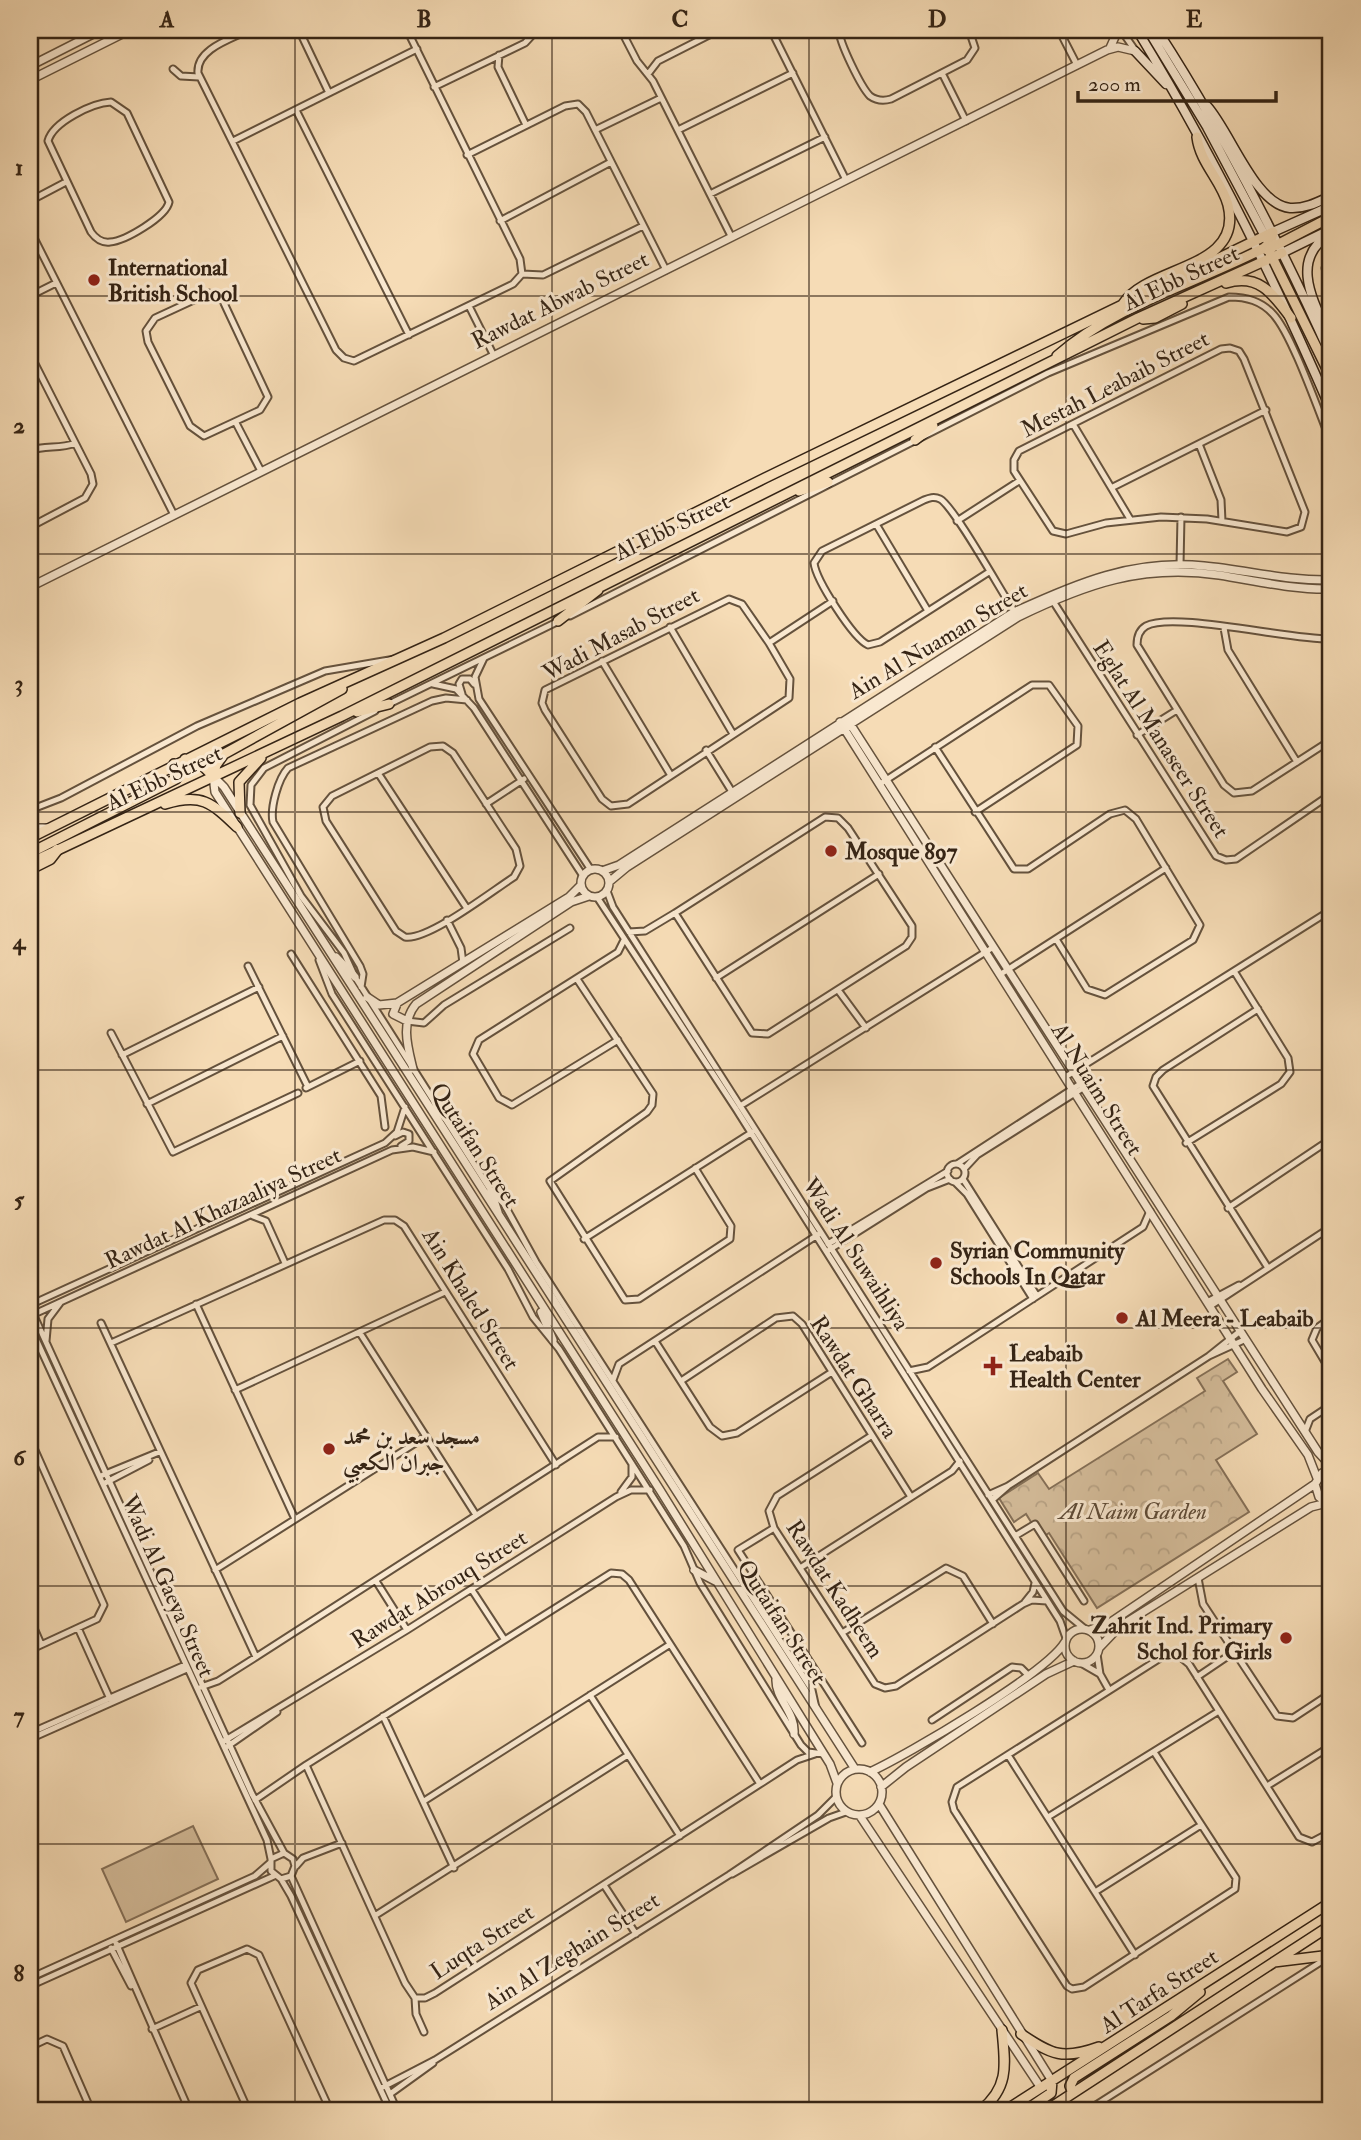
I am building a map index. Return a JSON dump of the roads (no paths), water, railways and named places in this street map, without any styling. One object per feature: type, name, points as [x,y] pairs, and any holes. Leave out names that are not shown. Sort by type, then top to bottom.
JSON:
[{"type":"highway","points":[[30,869],[50,859],[57,850]]},
{"type":"main road","points":[[1137,30],[1175,93],[1197,137],[1269,245]]},
{"type":"main road","points":[[1148,30],[1207,127],[1331,356]]},
{"type":"main road","points":[[1157,30],[1197,95],[1331,377]]},
{"type":"main road","points":[[1135,51],[1175,93]]},
{"type":"main road","points":[[1197,95],[1218,118],[1260,189],[1272,201],[1293,208],[1310,205],[1331,196]]},
{"type":"main road","points":[[1122,305],[1138,288],[1215,250],[1225,237],[1229,223],[1228,206],[1199,150],[1197,137]]},
{"type":"main road","name":"Al Ebb Street","points":[[30,863],[342,716],[1138,318],[1262,261],[1269,245],[1331,205]]},
{"type":"main road","points":[[1045,366],[1087,334],[1127,312],[1331,217]]},
{"type":"main road","points":[[1331,230],[1311,252],[1305,272],[1310,291],[1331,340]]},
{"type":"main road","name":"Al Ebb Street","points":[[30,838],[174,764],[398,659],[1122,305],[1269,245],[1331,230]]},
{"type":"main road","points":[[1262,261],[1291,317],[1331,410]]},
{"type":"main road","points":[[1138,318],[1155,317],[1240,279],[1262,285],[1291,317]]},
{"type":"main road","points":[[915,440],[947,414]]},
{"type":"main road","points":[[771,500],[828,482]]},
{"type":"main road","points":[[558,621],[614,578]]},
{"type":"main road","points":[[214,776],[216,765],[224,754],[313,707],[351,680]]},
{"type":"main road","points":[[342,716],[389,704]]},
{"type":"main road","points":[[240,813],[238,793],[241,779],[271,750]]},
{"type":"main road","points":[[185,759],[203,766],[214,776]]},
{"type":"main road","points":[[30,853],[172,781],[181,774],[174,764]]},
{"type":"main road","points":[[127,817],[192,798],[211,804],[237,827]]},
{"type":"main road","name":"Al Tarfa Street","points":[[1052,2081],[1331,1902]]},
{"type":"main road","name":"Al Tarfa Street","points":[[1047,2110],[1331,1925]]},
{"type":"main road","points":[[1269,1963],[1331,1955]]},
{"type":"main road","points":[[1073,2093],[1070,2087],[1074,2078],[1171,2016],[1217,1976]]},
{"type":"main road","points":[[981,2110],[996,2096],[1004,2080],[1002,2029]]},
{"type":"main road","points":[[1021,2034],[1050,2052],[1062,2056],[1082,2053],[1117,2041]]},
{"type":"main road","points":[[1006,2110],[1053,2090],[1052,2081]]},
{"type":"main road","points":[[1044,2092],[1063,2099]]},
{"type":"main road","points":[[1026,2110],[1044,2092]]},
{"type":"street","points":[[30,66],[101,30]]},
{"type":"street","points":[[30,80],[130,30]]},
{"type":"street","points":[[249,30],[204,54],[198,65],[200,77],[338,353],[347,360],[357,361],[513,284],[522,274],[520,258],[407,30]]},
{"type":"street","points":[[299,30],[329,93]]},
{"type":"street","points":[[303,36],[315,30]]},
{"type":"street","points":[[434,87],[529,40],[537,30]]},
{"type":"street","points":[[621,30],[661,98],[731,236]]},
{"type":"street","points":[[694,30],[699,40]]},
{"type":"street","points":[[648,74],[658,61],[719,30]]},
{"type":"street","points":[[771,30],[846,180]]},
{"type":"street","points":[[839,30],[841,41],[866,90],[877,100],[891,99],[967,60],[973,53],[975,44],[970,30]]},
{"type":"street","points":[[1059,30],[1077,65]]},
{"type":"street","points":[[1107,50],[1115,42],[1119,30]]},
{"type":"street","points":[[1119,30],[1135,51]]},
{"type":"street","name":"Rawdat Abwab Street","points":[[30,587],[1107,50],[1118,47],[1135,51]]},
{"type":"street","points":[[233,141],[416,49]]},
{"type":"street","points":[[499,55],[498,67],[526,125]]},
{"type":"street","points":[[485,61],[498,67]]},
{"type":"street","points":[[173,68],[181,76],[200,77]]},
{"type":"street","points":[[678,130],[793,73]]},
{"type":"street","points":[[942,73],[966,121]]},
{"type":"street","points":[[595,130],[661,98]]},
{"type":"street","points":[[115,103],[127,113],[167,195],[168,206],[160,217],[114,242],[102,241],[91,232],[66,182],[50,149],[50,134],[59,125],[99,104],[115,103]]},
{"type":"street","points":[[467,155],[575,104],[586,112],[666,270]]},
{"type":"street","points":[[296,110],[409,335]]},
{"type":"street","points":[[710,194],[825,137]]},
{"type":"street","points":[[500,221],[611,162]]},
{"type":"street","points":[[30,201],[66,182]]},
{"type":"street","points":[[522,274],[539,276],[643,226]]},
{"type":"street","points":[[30,230],[174,515]]},
{"type":"street","points":[[1331,249],[1325,268],[1331,295]]},
{"type":"street","points":[[30,296],[56,283]]},
{"type":"street","points":[[205,293],[215,294],[223,301],[267,393],[263,407],[236,423],[208,436],[192,430],[147,339],[146,331],[152,321],[205,293]]},
{"type":"street","name":"Al Ebb Street","points":[[251,785],[267,766],[800,501],[828,482],[943,429],[1048,373],[1229,297],[1259,303],[1278,321],[1331,442]]},
{"type":"street","points":[[469,306],[493,354]]},
{"type":"street","name":"Mestah Leabaib Street","points":[[1226,348],[1242,354],[1266,410],[1306,512],[1304,523],[1292,532],[1181,517],[1130,519],[1066,534],[1057,533],[1050,527],[1019,481],[1013,466],[1019,451],[1226,348]]},
{"type":"street","points":[[30,354],[93,479],[92,490],[85,498],[30,527]]},
{"type":"street","points":[[1113,487],[1266,410]]},
{"type":"street","points":[[236,423],[261,471]]},
{"type":"street","points":[[1073,424],[1130,519]]},
{"type":"street","points":[[30,451],[41,447],[60,449],[75,443]]},
{"type":"street","points":[[1199,444],[1221,500],[1222,521]]},
{"type":"street","points":[[957,521],[1019,481]]},
{"type":"street","points":[[989,572],[880,642],[868,645],[858,637],[816,573],[816,559],[822,551],[930,497],[943,501],[957,521],[1016,615]]},
{"type":"street","points":[[1180,568],[1181,517]]},
{"type":"street","points":[[876,524],[928,611]]},
{"type":"street","name":"Ain Al Nuaman Street","points":[[609,882],[627,867],[734,796],[1016,615],[1116,570],[1180,568],[1285,579],[1331,580]]},
{"type":"street","name":"Ain Al Nuaman Street","points":[[1180,568],[1284,587],[1331,589]]},
{"type":"street","name":"Eglat Al Manaseer Street","points":[[1051,598],[1212,852],[1220,859],[1236,859],[1331,794]]},
{"type":"street","name":"Wadi Masab Street","points":[[734,599],[745,607],[769,643],[790,679],[791,695],[785,703],[706,750],[628,804],[611,806],[602,799],[545,710],[542,698],[548,688],[670,627],[725,600],[734,599]]},
{"type":"street","points":[[769,643],[833,601]]},
{"type":"street","points":[[1331,639],[1273,635],[1186,622],[1152,624],[1139,634],[1138,650],[1224,785],[1234,793],[1247,794],[1331,740]]},
{"type":"street","points":[[670,627],[733,734]]},
{"type":"street","points":[[1224,628],[1228,650],[1297,762]]},
{"type":"street","points":[[474,684],[476,672],[485,657]]},
{"type":"street","name":"Al Ebb Street","points":[[30,810],[73,791],[197,726],[325,671],[374,660],[398,659]]},
{"type":"street","points":[[603,661],[670,774]]},
{"type":"street","points":[[367,997],[379,1005],[397,1003],[569,897],[581,885],[583,876],[526,778],[479,699],[474,684],[470,679],[462,679],[459,684],[462,694],[526,778],[592,870]]},
{"type":"street","points":[[427,686],[442,684],[462,694]]},
{"type":"street","points":[[883,782],[1036,684],[1052,688],[1076,723],[1080,734],[1074,748],[975,811]]},
{"type":"street","points":[[361,987],[363,974],[360,967],[271,817],[286,770],[437,699],[467,700]]},
{"type":"street","points":[[1137,735],[1177,710]]},
{"type":"street","points":[[365,716],[371,729]]},
{"type":"street","name":"Al Nuaim Street","points":[[846,724],[1070,1074],[1150,1208],[1214,1301]]},
{"type":"street","points":[[443,746],[453,753],[486,804],[519,855],[520,866],[514,877],[416,937],[400,934],[326,821],[323,807],[326,801],[378,773],[430,747],[443,746]]},
{"type":"street","points":[[935,747],[1010,866],[1018,870],[1028,869],[1120,810],[1133,815],[1199,922],[1199,933],[1193,940],[1114,991],[1100,995],[1084,985],[1056,939]]},
{"type":"street","points":[[706,750],[734,796]]},
{"type":"street","points":[[378,773],[466,907]]},
{"type":"street","name":"Qutaifan Street","points":[[214,776],[855,1769]]},
{"type":"street","name":"Qutaifan Street","points":[[214,776],[215,792],[660,1490],[837,1783]]},
{"type":"street","points":[[486,804],[526,778]]},
{"type":"street","name":"Qutaifan Street","points":[[251,785],[249,797],[254,817],[301,896],[344,953],[367,997],[491,1191],[504,1204],[536,1262],[812,1690],[816,1711]]},
{"type":"street","name":"Ain Al Nuaman Street","points":[[602,871],[619,865],[734,796]]},
{"type":"street","points":[[629,932],[645,931],[676,913],[825,817],[838,818],[848,828],[912,926],[912,937],[906,946],[838,990],[768,1034],[759,1035],[752,1033],[676,913]]},
{"type":"street","name":"Al Ebb Street","points":[[30,828],[53,828]]},
{"type":"street","points":[[1004,972],[1166,868]]},
{"type":"street","points":[[413,1069],[407,1021],[412,1009],[425,997],[571,902],[607,891],[609,882],[602,871],[592,870],[583,876]]},
{"type":"street","points":[[716,978],[879,874]]},
{"type":"street","points":[[581,885],[593,897]]},
{"type":"street","name":"Wadi Al Suwaihliya","points":[[607,891],[629,932],[738,1107]]},
{"type":"street","name":"Wadi Al Suwaihliya","points":[[593,897],[754,1131],[962,1460],[991,1497],[1063,1611],[1087,1630]]},
{"type":"street","points":[[1070,1074],[1331,909]]},
{"type":"street","points":[[447,920],[461,948],[462,964]]},
{"type":"street","points":[[397,1003],[393,1014],[407,1021],[424,1023],[444,1005],[570,928]]},
{"type":"street","points":[[638,945],[645,931]]},
{"type":"street","points":[[618,952],[624,939]]},
{"type":"street","points":[[323,942],[355,976]]},
{"type":"street","points":[[461,948],[475,956]]},
{"type":"street","points":[[738,1107],[990,950]]},
{"type":"street","points":[[618,1040],[515,1104],[505,1104],[499,1098],[473,1057],[475,1045],[618,952],[632,951]]},
{"type":"street","points":[[291,954],[383,1100],[385,1127]]},
{"type":"street","name":"Qutaifan Street","points":[[317,954],[329,990],[508,1269],[533,1317],[552,1340],[649,1490],[684,1546],[694,1570],[794,1734],[804,1748],[819,1754]]},
{"type":"street","points":[[1331,965],[1327,975],[1331,989]]},
{"type":"street","points":[[248,966],[307,1087],[360,1061]]},
{"type":"street","points":[[1186,1143],[1288,1077],[1290,1062],[1234,971]]},
{"type":"street","points":[[577,979],[651,1090],[653,1101],[647,1112],[551,1179],[551,1187],[623,1298],[634,1301],[650,1292],[732,1236],[732,1226],[695,1168]]},
{"type":"street","points":[[122,1055],[259,987]]},
{"type":"street","points":[[838,990],[866,1028]]},
{"type":"street","points":[[1258,1009],[1156,1077],[1154,1091],[1268,1268]]},
{"type":"street","points":[[111,1033],[170,1150],[175,1153],[298,1093]]},
{"type":"street","points":[[147,1104],[283,1036]]},
{"type":"street","points":[[366,1070],[377,1064]]},
{"type":"street","points":[[828,1248],[1078,1088]]},
{"type":"street","points":[[1035,1297],[963,1179],[964,1169],[977,1155],[1078,1088]]},
{"type":"street","name":"Al Nuaim Street","points":[[1078,1088],[1238,1338],[1308,1455],[1319,1497],[1330,1504]]},
{"type":"street","points":[[392,1138],[399,1128],[405,1107]]},
{"type":"street","points":[[584,1239],[754,1131]]},
{"type":"street","points":[[392,1138],[403,1132],[410,1137],[407,1143],[392,1150]]},
{"type":"street","name":"Rawdat Al Khazaaliya Street","points":[[30,1306],[392,1138]]},
{"type":"street","points":[[1228,1208],[1322,1145],[1331,1143]]},
{"type":"street","name":"Rawdat Al Khazaaliya Street","points":[[31,1315],[392,1150],[413,1147],[434,1153]]},
{"type":"street","points":[[957,1164],[964,1169]]},
{"type":"street","points":[[948,1171],[953,1181],[967,1194],[1035,1297]]},
{"type":"street","points":[[828,1248],[927,1188],[963,1179]]},
{"type":"street","points":[[491,1191],[503,1226]]},
{"type":"street","points":[[272,1206],[266,1221],[285,1262]]},
{"type":"street","points":[[907,1373],[928,1367],[1143,1227],[1150,1217],[1150,1208]]},
{"type":"street","points":[[251,1216],[266,1221]]},
{"type":"street","name":"Ain Khaled Street","points":[[111,1343],[285,1262],[384,1220],[395,1220],[404,1226],[556,1465]]},
{"type":"street","points":[[1214,1301],[1331,1227]]},
{"type":"street","points":[[602,1363],[619,1364],[819,1234]]},
{"type":"street","points":[[235,1390],[445,1292]]},
{"type":"street","points":[[46,1345],[48,1319],[64,1300]]},
{"type":"street","points":[[538,1301],[552,1340]]},
{"type":"street","points":[[196,1304],[295,1519]]},
{"type":"street","name":"Wadi Al Gaeya Street","points":[[30,1306],[31,1315],[105,1483],[189,1666],[204,1690],[267,1840],[277,1877]]},
{"type":"street","name":"Rawdat Gharra","points":[[681,1381],[776,1318],[787,1315],[802,1324],[911,1497]]},
{"type":"street","points":[[1331,1318],[1317,1328],[1312,1340],[1331,1372]]},
{"type":"street","points":[[101,1323],[256,1657]]},
{"type":"street","name":"Wadi Al Gaeya Street","points":[[30,1326],[102,1476]]},
{"type":"street","points":[[360,1333],[476,1515]]},
{"type":"street","points":[[984,1501],[1238,1338]]},
{"type":"street","name":"Al Nuaim Street","points":[[1238,1338],[1331,1468]]},
{"type":"street","points":[[30,1339],[37,1345]]},
{"type":"street","points":[[655,1341],[713,1432],[728,1437],[832,1372]]},
{"type":"street","points":[[613,1380],[619,1364]]},
{"type":"street","points":[[1296,1419],[1310,1419],[1331,1405]]},
{"type":"street","points":[[1305,1432],[1310,1419]]},
{"type":"street","points":[[598,1437],[605,1420]]},
{"type":"street","name":"Rawdat Kadheem","points":[[871,1436],[774,1499],[768,1511],[774,1528],[872,1679],[885,1688],[896,1686],[1023,1604],[1033,1592],[1035,1583]]},
{"type":"street","points":[[215,1570],[425,1437]]},
{"type":"street","points":[[197,1693],[598,1437],[615,1437]]},
{"type":"street","points":[[30,1439],[104,1601],[100,1616],[30,1650]]},
{"type":"street","points":[[102,1476],[160,1453]]},
{"type":"street","points":[[105,1483],[160,1453]]},
{"type":"street","points":[[800,1568],[952,1471],[962,1460]]},
{"type":"street","points":[[616,1497],[629,1483],[631,1462]]},
{"type":"street","points":[[952,1471],[967,1467]]},
{"type":"street","name":"Wadi Al Suwaihliya","points":[[967,1467],[984,1501],[1047,1601],[1065,1640]]},
{"type":"street","points":[[870,1772],[881,1787],[879,1804],[870,1813],[860,1816],[846,1812],[836,1797],[837,1783],[845,1774],[855,1769],[870,1772],[908,1753],[1028,1676],[1052,1658],[1072,1632],[1111,1622],[1331,1468]]},
{"type":"street","name":"Rawdat Abrouq Street","points":[[225,1744],[616,1497],[631,1490],[660,1490]]},
{"type":"street","points":[[881,1787],[899,1772],[1046,1674],[1078,1662],[1090,1661],[1115,1630],[1311,1507],[1330,1504]]},
{"type":"street","points":[[1015,1536],[1035,1524],[1084,1601]]},
{"type":"street","points":[[774,1528],[738,1550],[862,1743]]},
{"type":"street","points":[[842,1633],[946,1568],[963,1576],[993,1624]]},
{"type":"street","points":[[694,1570],[716,1581]]},
{"type":"street","points":[[254,1797],[601,1577],[615,1573],[629,1580],[760,1784]]},
{"type":"street","points":[[1198,1578],[1200,1599],[1274,1714],[1281,1718],[1293,1718],[1330,1696]]},
{"type":"street","points":[[376,1581],[407,1630]]},
{"type":"street","points":[[472,1590],[504,1639]]},
{"type":"street","name":"Rawdat Kadheem","points":[[1023,1604],[1037,1600],[1047,1601]]},
{"type":"street","points":[[30,1619],[41,1644]]},
{"type":"street","points":[[78,1628],[111,1700]]},
{"type":"street","points":[[1087,1630],[1096,1636],[1100,1674],[1109,1690]]},
{"type":"street","points":[[1065,1640],[1065,1651],[1100,1674]]},
{"type":"street","points":[[424,1801],[669,1645]]},
{"type":"street","points":[[1197,1677],[1234,1652]]},
{"type":"street","points":[[1154,1752],[1236,1878],[1235,1889],[1084,1987],[1072,1989],[1067,1986],[954,1811],[952,1802],[957,1787],[1109,1690],[1170,1654],[1181,1656],[1303,1840],[1317,1841],[1331,1832]]},
{"type":"street","points":[[30,1733],[189,1666]]},
{"type":"street","name":"Wadi Al Gaeya Street","points":[[189,1666],[197,1693],[295,1866]]},
{"type":"street","points":[[932,1720],[1012,1667],[1021,1668],[1028,1676]]},
{"type":"street","points":[[776,1678],[778,1692],[793,1718],[794,1734]]},
{"type":"street","points":[[590,1695],[680,1836]]},
{"type":"street","points":[[30,1739],[111,1700]]},
{"type":"street","points":[[1048,1817],[1219,1711]]},
{"type":"street","points":[[383,1716],[454,1868]]},
{"type":"street","points":[[1267,1786],[1331,1746]]},
{"type":"street","name":"Luqta Street","points":[[797,1760],[804,1748]]},
{"type":"street","name":"Luqta Street","points":[[306,1765],[410,1993],[415,1998],[425,1998],[797,1760],[819,1754]]},
{"type":"street","points":[[376,1915],[454,1868],[628,1755]]},
{"type":"street","points":[[1008,1755],[1135,1955]]},
{"type":"street","name":"Ain Al Zeghain Street","points":[[384,2087],[435,2060],[729,1875],[821,1813],[836,1797]]},
{"type":"street","points":[[879,1804],[1052,2081]]},
{"type":"street","name":"Ain Al Zeghain Street","points":[[729,1875],[829,1818],[846,1812]]},
{"type":"street","points":[[860,1816],[1044,2092]]},
{"type":"street","points":[[1095,1892],[1201,1825]]},
{"type":"street","points":[[342,1843],[303,1858],[295,1866],[291,1876],[384,2087],[390,2110]]},
{"type":"street","points":[[30,1982],[255,1876],[271,1861],[287,1855],[303,1858]]},
{"type":"street","points":[[113,1944],[277,1877],[291,1876]]},
{"type":"street","points":[[277,1877],[384,2087]]},
{"type":"street","points":[[604,1885],[636,1934]]},
{"type":"street","points":[[113,1944],[189,2110]]},
{"type":"street","points":[[248,2110],[191,1983],[194,1973],[243,1950],[254,1950],[330,2110]]},
{"type":"street","points":[[1088,2110],[1331,1955]]},
{"type":"street","points":[[415,1998],[416,2014],[424,2032]]},
{"type":"street","points":[[152,2029],[200,2007]]},
{"type":"street","points":[[30,2047],[47,2039],[63,2046],[90,2110]]},
{"type":"street","name":"Ain Al Zeghain Street","points":[[387,2096],[435,2060]]},
{"type":"street","points":[[387,2096],[397,2110]]},
{"type":"place","name":"International British School","points":[[94,280]]},
{"type":"place","name":"Mosque 897","points":[[831,851]]},
{"type":"place","name":"Syrian Community Schools In Qatar","points":[[936,1263]]},
{"type":"place","name":"Al Meera - Leabaib","points":[[1122,1318]]},
{"type":"place","name":"Leabaib Health Center","points":[[993,1366]]},
{"type":"place","name":"مسجد سعد بن محمد جبران الكعبي","points":[[329,1449]]},
{"type":"place","name":"Zahrit Ind. Primary Schol for Girls","points":[[1286,1638]]},
{"type":"park label","name":"Al Naim Garden","points":[[1133,1511]]}]
